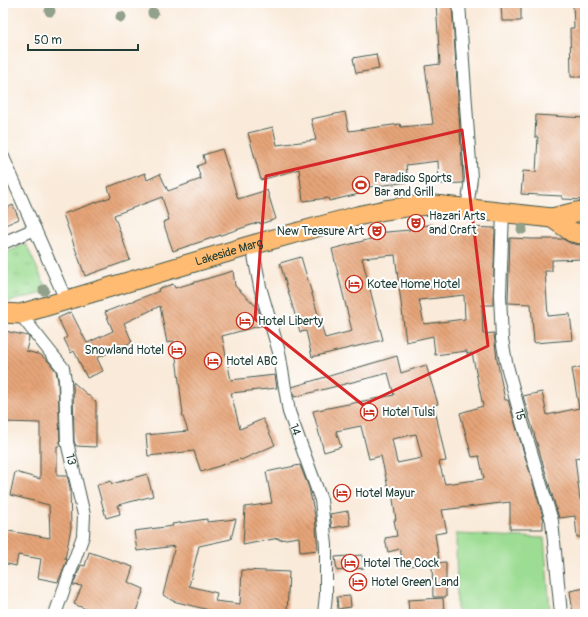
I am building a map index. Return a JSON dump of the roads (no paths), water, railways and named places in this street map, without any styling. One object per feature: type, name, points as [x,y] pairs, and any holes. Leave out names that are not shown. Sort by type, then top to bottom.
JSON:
[{"type":"main road","name":"Lakeside Marg","points":[[12,314],[66,300],[252,245],[385,210],[424,205],[552,218],[585,211]]},
{"type":"main road","name":"Lakeside Marg","points":[[552,218],[572,232],[585,235]]},
{"type":"street","points":[[459,3],[471,178],[467,209]]},
{"type":"street","points":[[3,157],[8,181],[35,229],[66,300]]},
{"type":"street","name":"15","points":[[503,212],[500,296],[502,339],[522,422],[552,521],[561,614]]},
{"type":"street","points":[[3,243],[35,229]]},
{"type":"street","name":"14","points":[[252,245],[260,287],[279,352],[289,412],[320,500],[326,545],[326,595],[324,614]]},
{"type":"street","name":"13","points":[[12,314],[63,368],[65,380],[67,442],[84,515],[84,525],[83,536],[55,614]]},
{"type":"place","name":"Paradiso Sports Bar and Grill","points":[[361,185]]},
{"type":"place","name":"Hazari Arts and Craft","points":[[416,223]]},
{"type":"place","name":"New Treasure Art","points":[[377,231]]},
{"type":"place","name":"Kotee Home Hotel","points":[[354,284]]},
{"type":"place","name":"Hotel Liberty","points":[[245,321]]},
{"type":"place","name":"Snowland Hotel","points":[[177,350]]},
{"type":"place","name":"Hotel ABC","points":[[213,361]]},
{"type":"place","name":"Hotel Tulsi","points":[[369,412]]},
{"type":"place","name":"Hotel Mayur","points":[[342,493]]},
{"type":"place","name":"Hotel The Cock","points":[[350,563]]},
{"type":"place","name":"Hotel Green Land","points":[[358,582]]}]
